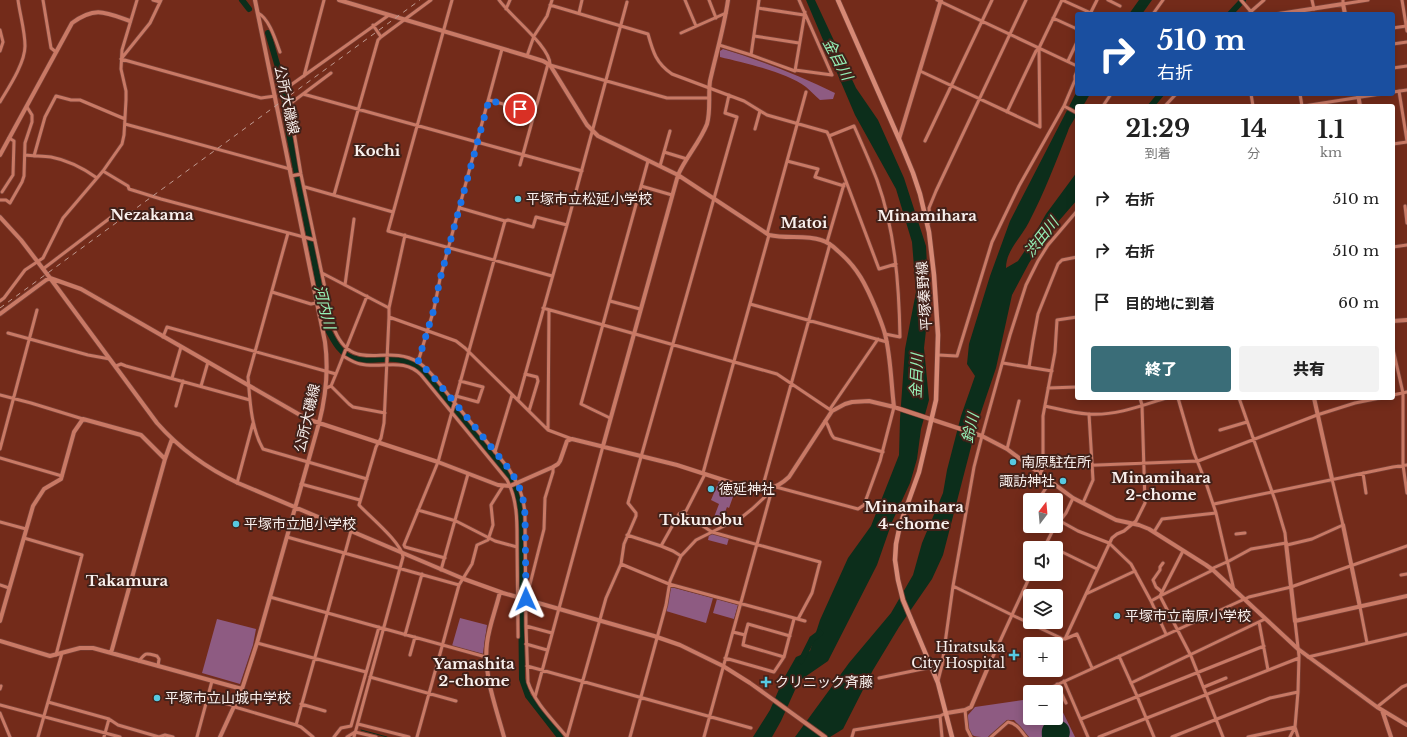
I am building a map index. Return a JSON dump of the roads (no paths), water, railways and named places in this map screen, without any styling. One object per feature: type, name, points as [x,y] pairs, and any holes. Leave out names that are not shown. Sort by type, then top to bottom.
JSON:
[{"type":"main road","name":"平塚秦野線","points":[[838,0],[913,173],[927,224],[934,275],[937,315],[937,395],[919,472],[899,530],[895,560],[903,600],[938,683],[952,737]]},
{"type":"street","points":[[0,102],[24,54],[24,38],[18,0]]},
{"type":"street","points":[[43,0],[51,48],[56,52]]},
{"type":"street","points":[[0,300],[4,298],[26,270],[43,258],[63,218],[83,192],[103,171],[122,144],[125,124],[126,91],[121,69],[122,50],[137,0]]},
{"type":"street","points":[[122,59],[150,23],[160,1],[153,0]]},
{"type":"street","name":"公所大磯線","points":[[220,737],[235,707],[257,643],[319,423],[326,388],[327,372],[325,342],[316,303],[305,238],[255,0]]},
{"type":"street","points":[[304,76],[324,0]]},
{"type":"street","points":[[339,0],[527,56],[549,65],[666,98],[709,98]]},
{"type":"street","points":[[334,195],[378,40],[431,0]]},
{"type":"street","points":[[452,0],[388,231],[552,276]]},
{"type":"street","points":[[499,0],[534,36],[549,57],[549,65],[520,165]]},
{"type":"street","points":[[506,8],[510,0]]},
{"type":"street","points":[[527,56],[534,36],[547,16],[552,0]]},
{"type":"street","points":[[579,13],[582,0]]},
{"type":"street","points":[[685,0],[696,26]]},
{"type":"street","points":[[709,0],[716,18]]},
{"type":"street","points":[[535,697],[672,194],[678,175],[702,135],[706,124],[709,110],[709,89],[728,0]]},
{"type":"street","points":[[751,55],[759,0]]},
{"type":"street","points":[[719,45],[795,71],[832,75],[799,0]]},
{"type":"street","points":[[899,139],[940,0],[1075,65]]},
{"type":"street","points":[[925,141],[992,0]]},
{"type":"street","points":[[927,224],[930,221],[929,208],[936,191],[1026,0]]},
{"type":"street","points":[[1007,112],[1062,0],[1086,12]]},
{"type":"street","points":[[1091,12],[1097,0]]},
{"type":"street","points":[[1108,0],[1120,6]]},
{"type":"street","points":[[1154,12],[1162,0]]},
{"type":"street","points":[[1241,0],[1249,12]]},
{"type":"street","points":[[1251,12],[1264,0]]},
{"type":"street","points":[[1312,0],[1314,9]]},
{"type":"street","points":[[1293,12],[1343,2],[1368,0]]},
{"type":"street","points":[[1402,0],[1407,31]]},
{"type":"street","points":[[518,400],[582,171],[627,2]]},
{"type":"street","points":[[1343,2],[1345,12]]},
{"type":"street","points":[[550,5],[648,34],[655,56],[667,71],[672,74],[744,101],[767,115],[827,132],[879,270],[896,264]]},
{"type":"street","points":[[758,8],[804,14]]},
{"type":"street","points":[[0,155],[72,23],[90,12],[106,13],[130,21]]},
{"type":"street","points":[[258,13],[265,19],[277,42],[280,52]]},
{"type":"street","points":[[681,33],[726,13]]},
{"type":"street","points":[[795,70],[804,14]]},
{"type":"street","points":[[288,86],[389,15]]},
{"type":"street","points":[[1053,18],[1075,28]]},
{"type":"street","points":[[373,25],[381,37]]},
{"type":"street","points":[[1395,28],[1407,27]]},
{"type":"street","points":[[0,30],[3,42],[0,51]]},
{"type":"street","points":[[754,36],[799,43]]},
{"type":"street","points":[[1395,44],[1407,42]]},
{"type":"street","points":[[1068,62],[1075,46]]},
{"type":"street","points":[[920,71],[1040,128],[1039,48]]},
{"type":"street","points":[[418,362],[428,330],[502,49]]},
{"type":"street","points":[[122,59],[261,98],[275,96]]},
{"type":"street","points":[[549,65],[587,125],[598,136],[678,175],[768,235],[814,238],[829,243],[851,263],[864,280],[887,342],[894,407],[883,452],[864,505],[858,509],[776,487]]},
{"type":"street","points":[[1395,68],[1407,66]]},
{"type":"street","points":[[331,73],[291,103],[293,126],[301,174],[305,187],[314,240],[333,326],[338,339],[354,353],[364,356],[397,355],[410,358],[418,362],[430,373],[509,469],[517,483],[523,499],[525,514],[525,599],[528,682],[535,697],[567,737]]},
{"type":"street","points":[[938,355],[957,356],[992,242],[1018,186],[1064,106],[1075,80]]},
{"type":"street","points":[[1395,92],[1407,90]]},
{"type":"street","points":[[1395,144],[1407,142],[1399,91]]},
{"type":"street","points":[[661,546],[679,514],[683,514],[686,511],[704,473],[806,92]]},
{"type":"street","points":[[303,94],[582,171]]},
{"type":"street","points":[[567,737],[599,620],[606,598],[621,564],[627,535],[636,516],[636,513],[628,503],[737,117],[725,113],[729,95]]},
{"type":"street","points":[[34,156],[45,117],[56,96],[71,100],[80,100],[125,119]]},
{"type":"street","points":[[1168,104],[1174,96]]},
{"type":"street","points":[[1314,104],[1358,96]]},
{"type":"street","points":[[489,100],[535,113]]},
{"type":"street","points":[[1064,106],[1075,112]]},
{"type":"street","points":[[0,200],[6,200],[10,203],[22,182],[25,169],[25,143],[32,122],[32,115],[27,107]]},
{"type":"street","points":[[755,130],[760,111]]},
{"type":"street","points":[[125,124],[290,169]]},
{"type":"street","points":[[829,136],[854,126],[881,194],[891,232],[896,264],[900,337],[885,334]]},
{"type":"street","points":[[660,166],[670,131]]},
{"type":"street","points":[[2,192],[13,175],[14,141],[10,138]]},
{"type":"street","points":[[664,152],[687,158]]},
{"type":"street","points":[[25,155],[50,157],[63,160],[86,170],[97,178]]},
{"type":"street","points":[[610,418],[581,404],[648,161]]},
{"type":"street","points":[[787,161],[818,170],[816,177],[844,186]]},
{"type":"street","points":[[103,171],[128,186],[129,189],[314,240]]},
{"type":"street","points":[[292,176],[301,174]]},
{"type":"street","points":[[762,489],[809,320],[845,180]]},
{"type":"street","points":[[641,186],[672,194]]},
{"type":"street","points":[[305,187],[393,212]]},
{"type":"street","points":[[1401,206],[1406,206],[1407,223]]},
{"type":"street","points":[[460,208],[505,221],[508,220],[533,227],[536,217],[567,225]]},
{"type":"street","points":[[938,683],[974,467],[981,435],[1010,335],[1026,285],[1038,261],[1048,245],[1075,213]]},
{"type":"street","points":[[43,269],[114,215],[116,218]]},
{"type":"street","points":[[0,217],[38,261],[157,423],[172,440],[206,466],[237,483],[464,579],[500,592],[656,637],[696,653],[723,666],[750,682],[825,737]]},
{"type":"street","points":[[345,285],[354,219]]},
{"type":"street","points":[[445,558],[405,547],[404,545],[438,462],[505,221]]},
{"type":"street","points":[[288,233],[248,377],[250,400],[257,438],[263,450],[367,479]]},
{"type":"street","points":[[354,737],[403,553],[396,542],[359,506],[378,443],[381,438],[385,413],[388,356],[388,308],[405,235]]},
{"type":"street","points":[[1395,246],[1407,245]]},
{"type":"street","points":[[1029,367],[1038,314],[1058,264],[1062,260],[1075,257]]},
{"type":"street","points":[[322,273],[388,308]]},
{"type":"street","points":[[0,314],[50,278]]},
{"type":"street","points":[[50,278],[81,289],[307,419],[438,462],[503,486],[510,486],[553,467],[560,461],[567,441],[572,438]]},
{"type":"street","points":[[272,292],[311,304],[316,303]]},
{"type":"street","points":[[326,388],[331,386],[367,296]]},
{"type":"street","points":[[610,300],[640,309]]},
{"type":"street","points":[[750,304],[887,342]]},
{"type":"street","points":[[543,308],[778,374],[831,410]]},
{"type":"street","points":[[0,450],[38,310]]},
{"type":"street","points":[[548,430],[549,310]]},
{"type":"street","points":[[389,317],[456,341],[548,430],[572,438],[677,464],[745,488],[762,489],[776,487],[792,473],[831,410],[878,339]]},
{"type":"street","points":[[1040,474],[1043,468],[1043,422],[1055,352],[1057,320],[1075,317]]},
{"type":"street","points":[[1395,321],[1407,320]]},
{"type":"street","points":[[163,337],[167,327],[336,374]]},
{"type":"street","points":[[8,333],[88,355],[110,359]]},
{"type":"street","points":[[172,378],[181,347]]},
{"type":"street","points":[[342,356],[360,364],[401,364],[416,370],[497,467],[510,486],[516,506],[518,637]]},
{"type":"street","points":[[1395,356],[1405,393],[1403,465],[1407,493]]},
{"type":"street","points":[[202,386],[208,362]]},
{"type":"street","points":[[1003,363],[1052,371]]},
{"type":"street","points":[[116,366],[121,364],[250,400]]},
{"type":"street","points":[[525,374],[537,378],[538,381],[529,411]]},
{"type":"street","points":[[176,406],[183,381]]},
{"type":"street","points":[[456,396],[478,402],[482,387],[460,381]]},
{"type":"street","points":[[331,386],[348,404],[385,413]]},
{"type":"street","points":[[1048,388],[1075,387]]},
{"type":"street","points":[[1395,395],[1405,393]]},
{"type":"street","points":[[495,452],[512,394]]},
{"type":"street","points":[[0,396],[14,398],[141,435],[165,459]]},
{"type":"street","points":[[1065,639],[1114,536],[1124,531],[1136,521],[1145,503],[1142,405],[1141,400]]},
{"type":"street","points":[[1045,406],[1089,414],[1113,413],[1159,400]]},
{"type":"street","points":[[1179,400],[1194,453],[1214,504],[1234,590]]},
{"type":"street","points":[[1240,400],[1283,525],[1287,544],[1299,658],[1295,727],[1298,737]]},
{"type":"street","points":[[1314,400],[1343,525],[1367,643]]},
{"type":"street","points":[[1043,468],[1198,461],[1318,415],[1371,400]]},
{"type":"street","points":[[831,410],[845,404],[870,401],[894,407],[981,435],[1007,449],[1073,498],[1116,520],[1144,527],[1154,532],[1212,569],[1298,649],[1382,710],[1407,725]]},
{"type":"street","points":[[1007,449],[1019,401]]},
{"type":"street","points":[[1082,503],[1093,480],[1089,414]]},
{"type":"street","points":[[0,621],[33,506],[40,492],[61,479],[74,432],[83,419]]},
{"type":"street","points":[[825,421],[828,424],[831,435],[834,438],[883,452]]},
{"type":"street","points":[[237,483],[254,422]]},
{"type":"street","points":[[1220,430],[1247,422]]},
{"type":"street","points":[[111,653],[165,459],[172,440]]},
{"type":"street","points":[[0,458],[62,476]]},
{"type":"street","points":[[1214,504],[1407,465]]},
{"type":"street","points":[[525,599],[544,529],[545,498],[553,472],[553,467]]},
{"type":"street","points":[[1363,473],[1366,493]]},
{"type":"street","points":[[442,570],[468,474]]},
{"type":"street","points":[[1043,493],[1050,482]]},
{"type":"street","points":[[301,484],[360,500]]},
{"type":"street","points":[[417,737],[459,585],[472,564],[477,545],[479,543],[486,542],[488,538],[493,525],[490,505],[503,486]]},
{"type":"street","points":[[630,737],[656,637],[666,605],[669,584],[681,556],[696,540],[747,513],[767,495],[770,489]]},
{"type":"street","points":[[704,737],[771,493],[770,489]]},
{"type":"street","points":[[1063,516],[1069,508],[1073,498]]},
{"type":"street","points":[[418,510],[456,521],[495,542],[517,547]]},
{"type":"street","points":[[1154,532],[1162,519],[1216,513]]},
{"type":"street","points":[[683,514],[712,532],[820,562],[812,593],[796,619],[784,657],[774,672],[725,658]]},
{"type":"street","points":[[0,522],[26,529]]},
{"type":"street","points":[[1063,525],[1110,543],[1131,564],[1151,601],[1166,634]]},
{"type":"street","points":[[1151,601],[1161,594],[1251,549],[1287,544],[1312,538],[1343,525]]},
{"type":"street","points":[[296,725],[351,531]]},
{"type":"street","points":[[1236,534],[1245,533]]},
{"type":"street","points":[[627,535],[673,550],[681,556]]},
{"type":"street","points":[[287,537],[459,585]]},
{"type":"street","points":[[24,538],[82,555],[56,655]]},
{"type":"street","points":[[1066,703],[1057,684],[1244,599],[1291,587],[1407,546]]},
{"type":"street","points":[[1161,594],[1183,551]]},
{"type":"street","points":[[1063,552],[1097,569]]},
{"type":"street","points":[[1163,563],[1153,580],[1190,654],[1224,737]]},
{"type":"street","points":[[621,564],[669,584],[805,621]]},
{"type":"street","points":[[1086,594],[1135,571]]},
{"type":"street","points":[[405,635],[422,574]]},
{"type":"street","points":[[1401,575],[1407,574]]},
{"type":"street","points":[[852,737],[854,730],[940,716],[947,713],[965,710],[972,706],[989,665],[1029,581]]},
{"type":"street","points":[[0,585],[9,588]]},
{"type":"street","points":[[953,586],[1063,639],[1077,634],[1092,668]]},
{"type":"street","points":[[500,592],[487,639],[486,657],[489,683],[504,737]]},
{"type":"street","points":[[1295,621],[1407,596]]},
{"type":"street","points":[[270,597],[486,657]]},
{"type":"street","points":[[1131,683],[1265,618]]},
{"type":"street","points":[[1259,622],[1268,670]]},
{"type":"street","points":[[784,657],[743,645],[748,624],[790,636]]},
{"type":"street","points":[[526,626],[552,633]]},
{"type":"street","points":[[334,737],[341,728],[351,726],[379,627]]},
{"type":"street","points":[[733,632],[745,635]]},
{"type":"street","points":[[1308,657],[1407,634]]},
{"type":"street","points":[[410,655],[415,637]]},
{"type":"street","points":[[0,641],[46,656],[86,648],[111,653],[242,689]]},
{"type":"street","points":[[257,643],[366,672]]},
{"type":"street","points":[[526,644],[548,650]]},
{"type":"street","points":[[1081,719],[1264,646]]},
{"type":"street","points":[[38,737],[62,653]]},
{"type":"street","points":[[139,661],[146,653],[157,656],[159,659],[158,666]]},
{"type":"street","points":[[1119,656],[1154,737]]},
{"type":"street","points":[[1100,737],[1108,736],[1146,718],[1299,658]]},
{"type":"street","points":[[527,666],[751,728]]},
{"type":"street","points":[[878,678],[932,667]]},
{"type":"street","points":[[370,678],[456,701]]},
{"type":"street","points":[[1204,687],[1226,678]]},
{"type":"street","points":[[196,737],[212,681]]},
{"type":"street","points":[[1064,681],[1088,737]]},
{"type":"street","points":[[1377,706],[1402,686],[1407,685]]},
{"type":"street","points":[[1172,737],[1270,698],[1298,692]]},
{"type":"street","points":[[207,698],[296,725],[301,727],[313,737]]},
{"type":"street","points":[[48,702],[109,718],[118,726],[159,737],[174,737]]},
{"type":"street","points":[[301,704],[325,711]]},
{"type":"street","points":[[0,705],[120,737]]},
{"type":"street","points":[[965,710],[967,729],[971,737]]},
{"type":"street","points":[[1382,710],[1391,737]]},
{"type":"street","points":[[0,713],[10,737]]},
{"type":"street","points":[[940,716],[942,737]]},
{"type":"street","points":[[104,737],[109,718]]},
{"type":"street","points":[[991,737],[1008,722],[1013,722],[1026,737]]},
{"type":"street","points":[[358,724],[409,737]]},
{"type":"street","points":[[1248,737],[1295,727]]},
{"type":"street","points":[[1290,737],[1295,727]]},
{"type":"street","points":[[355,732],[376,737]]},
{"type":"street","points":[[347,737],[355,732]]},
{"type":"street","points":[[306,737],[309,733]]},
{"type":"street","points":[[1267,737],[1268,733]]},
{"type":"water","points":[[806,0],[815,0],[856,88],[878,120],[904,178],[926,246],[929,304],[924,348],[929,400],[921,429],[917,459],[910,483],[892,522],[877,565],[828,661],[799,681],[772,737],[753,737],[770,710],[783,680],[796,657],[810,651],[820,620],[848,558],[871,526],[899,455],[905,349],[916,292],[912,242],[896,189],[855,115]]},
{"type":"water","points":[[1139,0],[1152,0],[1143,12],[1130,12]]},
{"type":"water","name":"鈴川","points":[[1075,95],[1089,96],[1084,104],[1075,104],[1075,117],[1045,189],[1026,228],[1008,255],[1006,268],[1018,261],[1046,214],[1075,175],[1075,202],[1051,230],[1029,263],[1012,295],[996,368],[977,424],[943,555],[932,579],[899,627],[873,670],[843,729],[830,737],[795,737],[849,663],[891,613],[913,575],[922,543],[943,493],[947,470],[961,416],[975,376],[967,364],[969,344],[990,276],[1010,221]]},
{"type":"water","points":[[1063,721],[1068,726],[1070,732],[1069,737],[1042,737],[1043,726],[1063,725]]},
{"type":"waterway","name":"河内川","points":[[242,0],[249,9]]},
{"type":"waterway","name":"渋田川","points":[[1232,12],[1243,0]]},
{"type":"waterway","name":"河内川","points":[[268,33],[282,81],[287,124],[328,330],[338,347],[346,355],[352,358],[359,360],[399,360],[409,363],[422,370],[505,471],[515,490],[520,505],[522,679],[528,696],[560,737]]},
{"type":"waterway","name":"渋田川","points":[[1153,104],[1159,96]]},
{"type":"waterway","name":"金目川","points":[[801,661],[812,639],[820,633]]},
{"type":"waterway","points":[[361,730],[387,737]]},
{"type":"railway","points":[[0,308],[420,0]]},
{"type":"place","name":"平塚市立松延小学校","points":[[518,199]]},
{"type":"place","name":"南原駐在所","points":[[1013,462]]},
{"type":"place","name":"諏訪神社","points":[[1063,481]]},
{"type":"place","name":"徳延神社","points":[[711,489]]},
{"type":"place","name":"平塚市立旭小学校","points":[[236,524]]},
{"type":"place","name":"平塚市立南原小学校","points":[[1117,616]]},
{"type":"place","name":"Hiratsuka City Hospital","points":[[1014,655]]},
{"type":"place","name":"クリニック斉藤","points":[[766,682]]},
{"type":"place","name":"平塚市立山城中学校","points":[[157,698]]},
{"type":"district","name":"Kochi","points":[[377,150]]},
{"type":"district","name":"Nezakama","points":[[152,214]]},
{"type":"district","name":"Minamihara","points":[[927,215]]},
{"type":"district","name":"Matoi","points":[[804,222]]},
{"type":"district","name":"Minamihara 2-chome","points":[[1161,486]]},
{"type":"district","name":"Minamihara 4-chome","points":[[914,514]]},
{"type":"district","name":"Tokunobu","points":[[701,519]]},
{"type":"district","name":"Takamura","points":[[127,580]]},
{"type":"district","name":"Yamashita 2-chome","points":[[474,672]]}]
